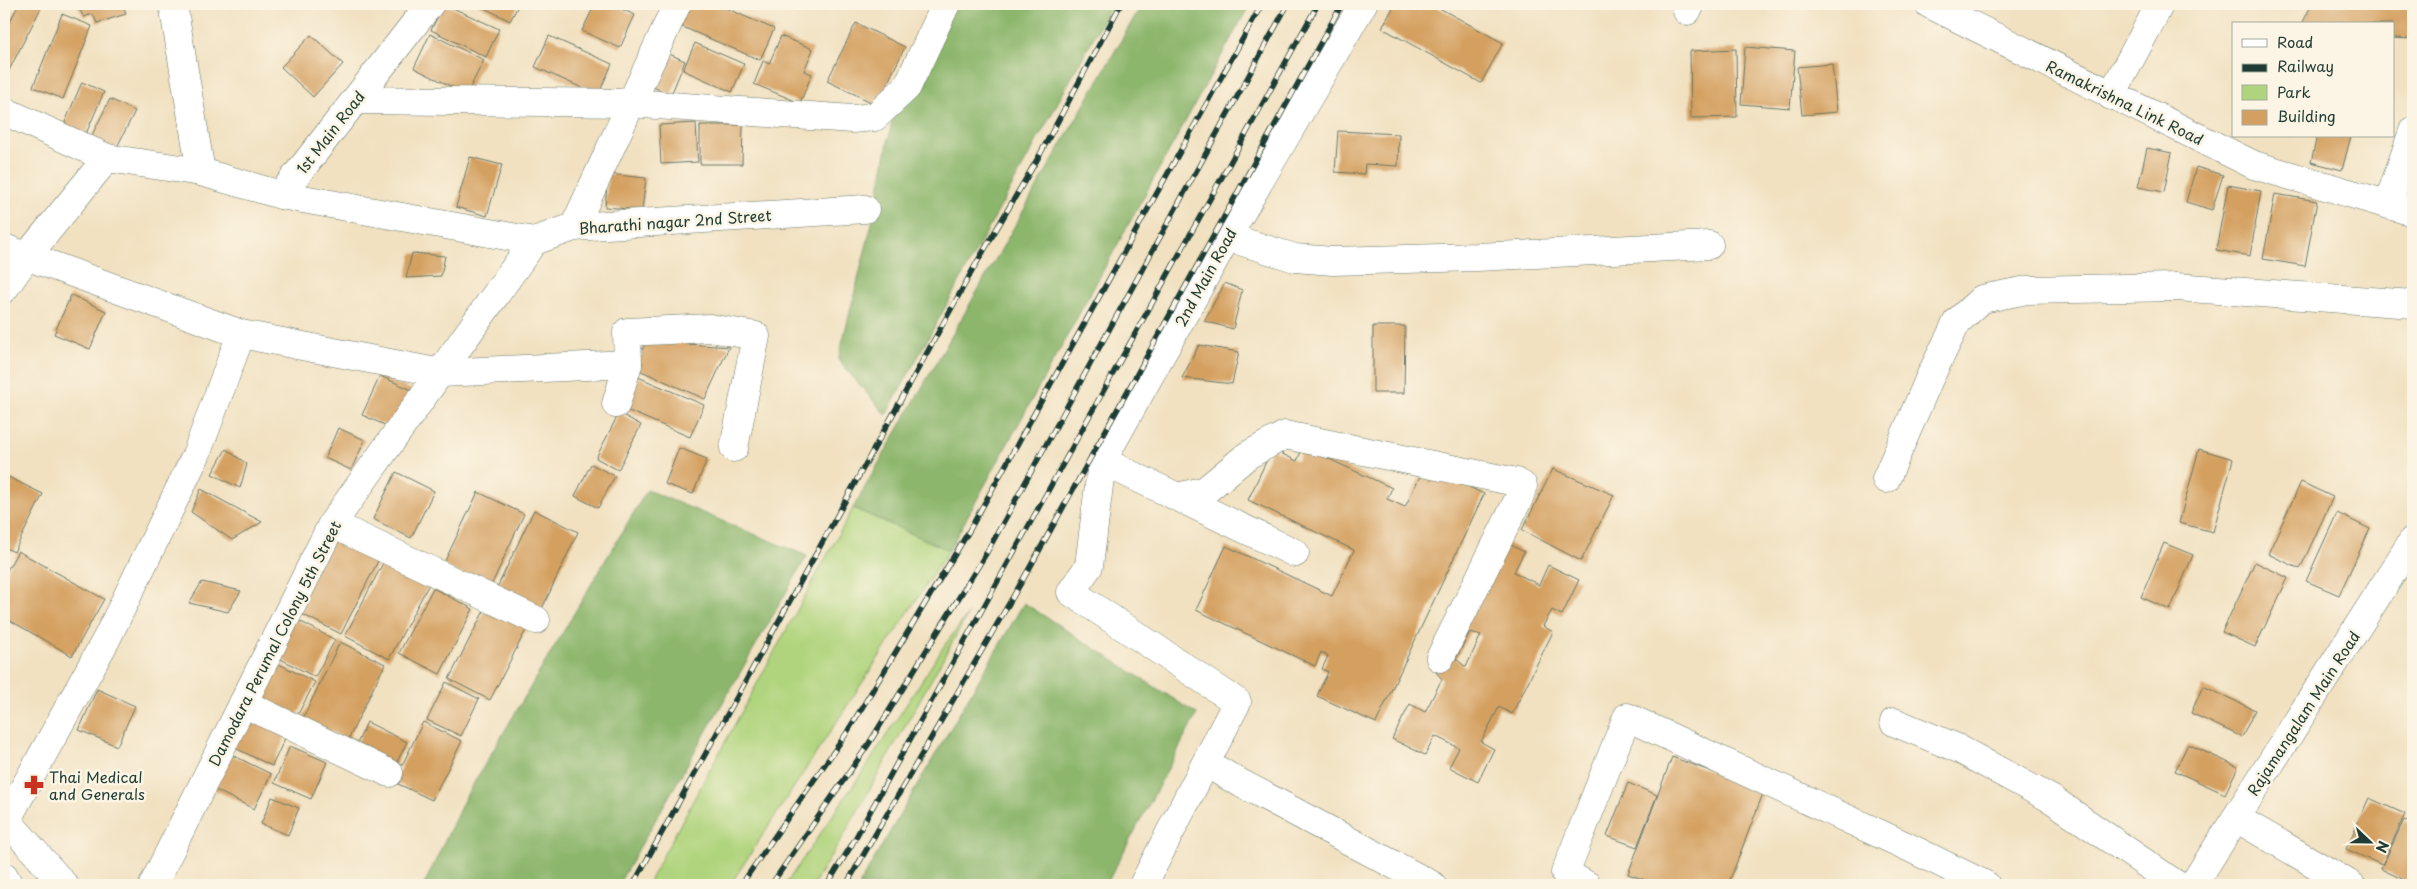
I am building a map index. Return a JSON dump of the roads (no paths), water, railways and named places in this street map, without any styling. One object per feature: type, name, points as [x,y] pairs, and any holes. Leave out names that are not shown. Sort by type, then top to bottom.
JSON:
[{"type":"street","points":[[173,4],[201,172]]},
{"type":"street","name":"1st Main Road","points":[[281,195],[430,4]]},
{"type":"street","points":[[574,227],[629,103],[677,4]]},
{"type":"street","points":[[355,100],[629,103],[852,119],[875,117],[907,87],[946,4]]},
{"type":"street","name":"2nd Main Road","points":[[1206,763],[1237,702],[1071,592],[1089,566],[1102,461],[1227,237],[1363,4]]},
{"type":"street","name":"Ramakrishna Link Road","points":[[1929,4],[2111,96],[2254,165],[2401,208]]},
{"type":"street","points":[[2111,96],[2160,4]]},
{"type":"street","points":[[4,111],[107,158],[201,172],[281,195]]},
{"type":"street","points":[[2401,208],[2413,132]]},
{"type":"street","points":[[4,289],[15,252],[107,158]]},
{"type":"street","name":"Bharathi nagar 2nd Street","points":[[281,195],[534,241],[574,227],[865,209]]},
{"type":"street","points":[[1227,237],[1295,258],[1333,261],[1477,257],[1709,245]]},
{"type":"street","name":"Damodara Perumal Colony 5th Street","points":[[153,885],[332,524],[534,241]]},
{"type":"street","points":[[15,252],[242,334],[441,373],[628,364]]},
{"type":"street","points":[[1886,479],[1930,377],[1957,322],[1982,299],[2027,290],[2176,286],[2413,304]]},
{"type":"street","points":[[616,404],[628,364],[627,332],[710,328],[756,336],[734,448]]},
{"type":"street","points":[[64,885],[5,819],[107,638],[196,455],[242,334]]},
{"type":"street","points":[[1177,497],[1206,490],[1248,455],[1285,435],[1516,482],[1523,486],[1519,498],[1440,658]]},
{"type":"street","points":[[1102,461],[1295,553]]},
{"type":"street","points":[[332,524],[536,620]]},
{"type":"street","name":"Rajamangalam Main Road","points":[[2193,885],[2413,540]]},
{"type":"street","points":[[243,703],[389,773]]},
{"type":"street","points":[[1587,885],[1565,873],[1627,717],[1986,885]]},
{"type":"street","points":[[1894,722],[1957,748],[2053,800],[2177,885]]},
{"type":"street","points":[[1143,885],[1206,763],[1233,780],[1432,885]]},
{"type":"street","points":[[2236,818],[2351,885]]},
{"type":"street","points":[[4,876],[9,885]]},
{"type":"railway","points":[[633,885],[976,264],[1038,158],[1121,4]]},
{"type":"railway","points":[[741,885],[846,734],[969,531],[1262,4]]},
{"type":"railway","points":[[771,885],[868,745],[987,552],[1288,4]]},
{"type":"railway","points":[[827,885],[851,846],[1318,4]]},
{"type":"railway","points":[[846,885],[1029,569],[1342,4]]},
{"type":"place","name":"Thai Medical and Generals","points":[[34,785]]}]
